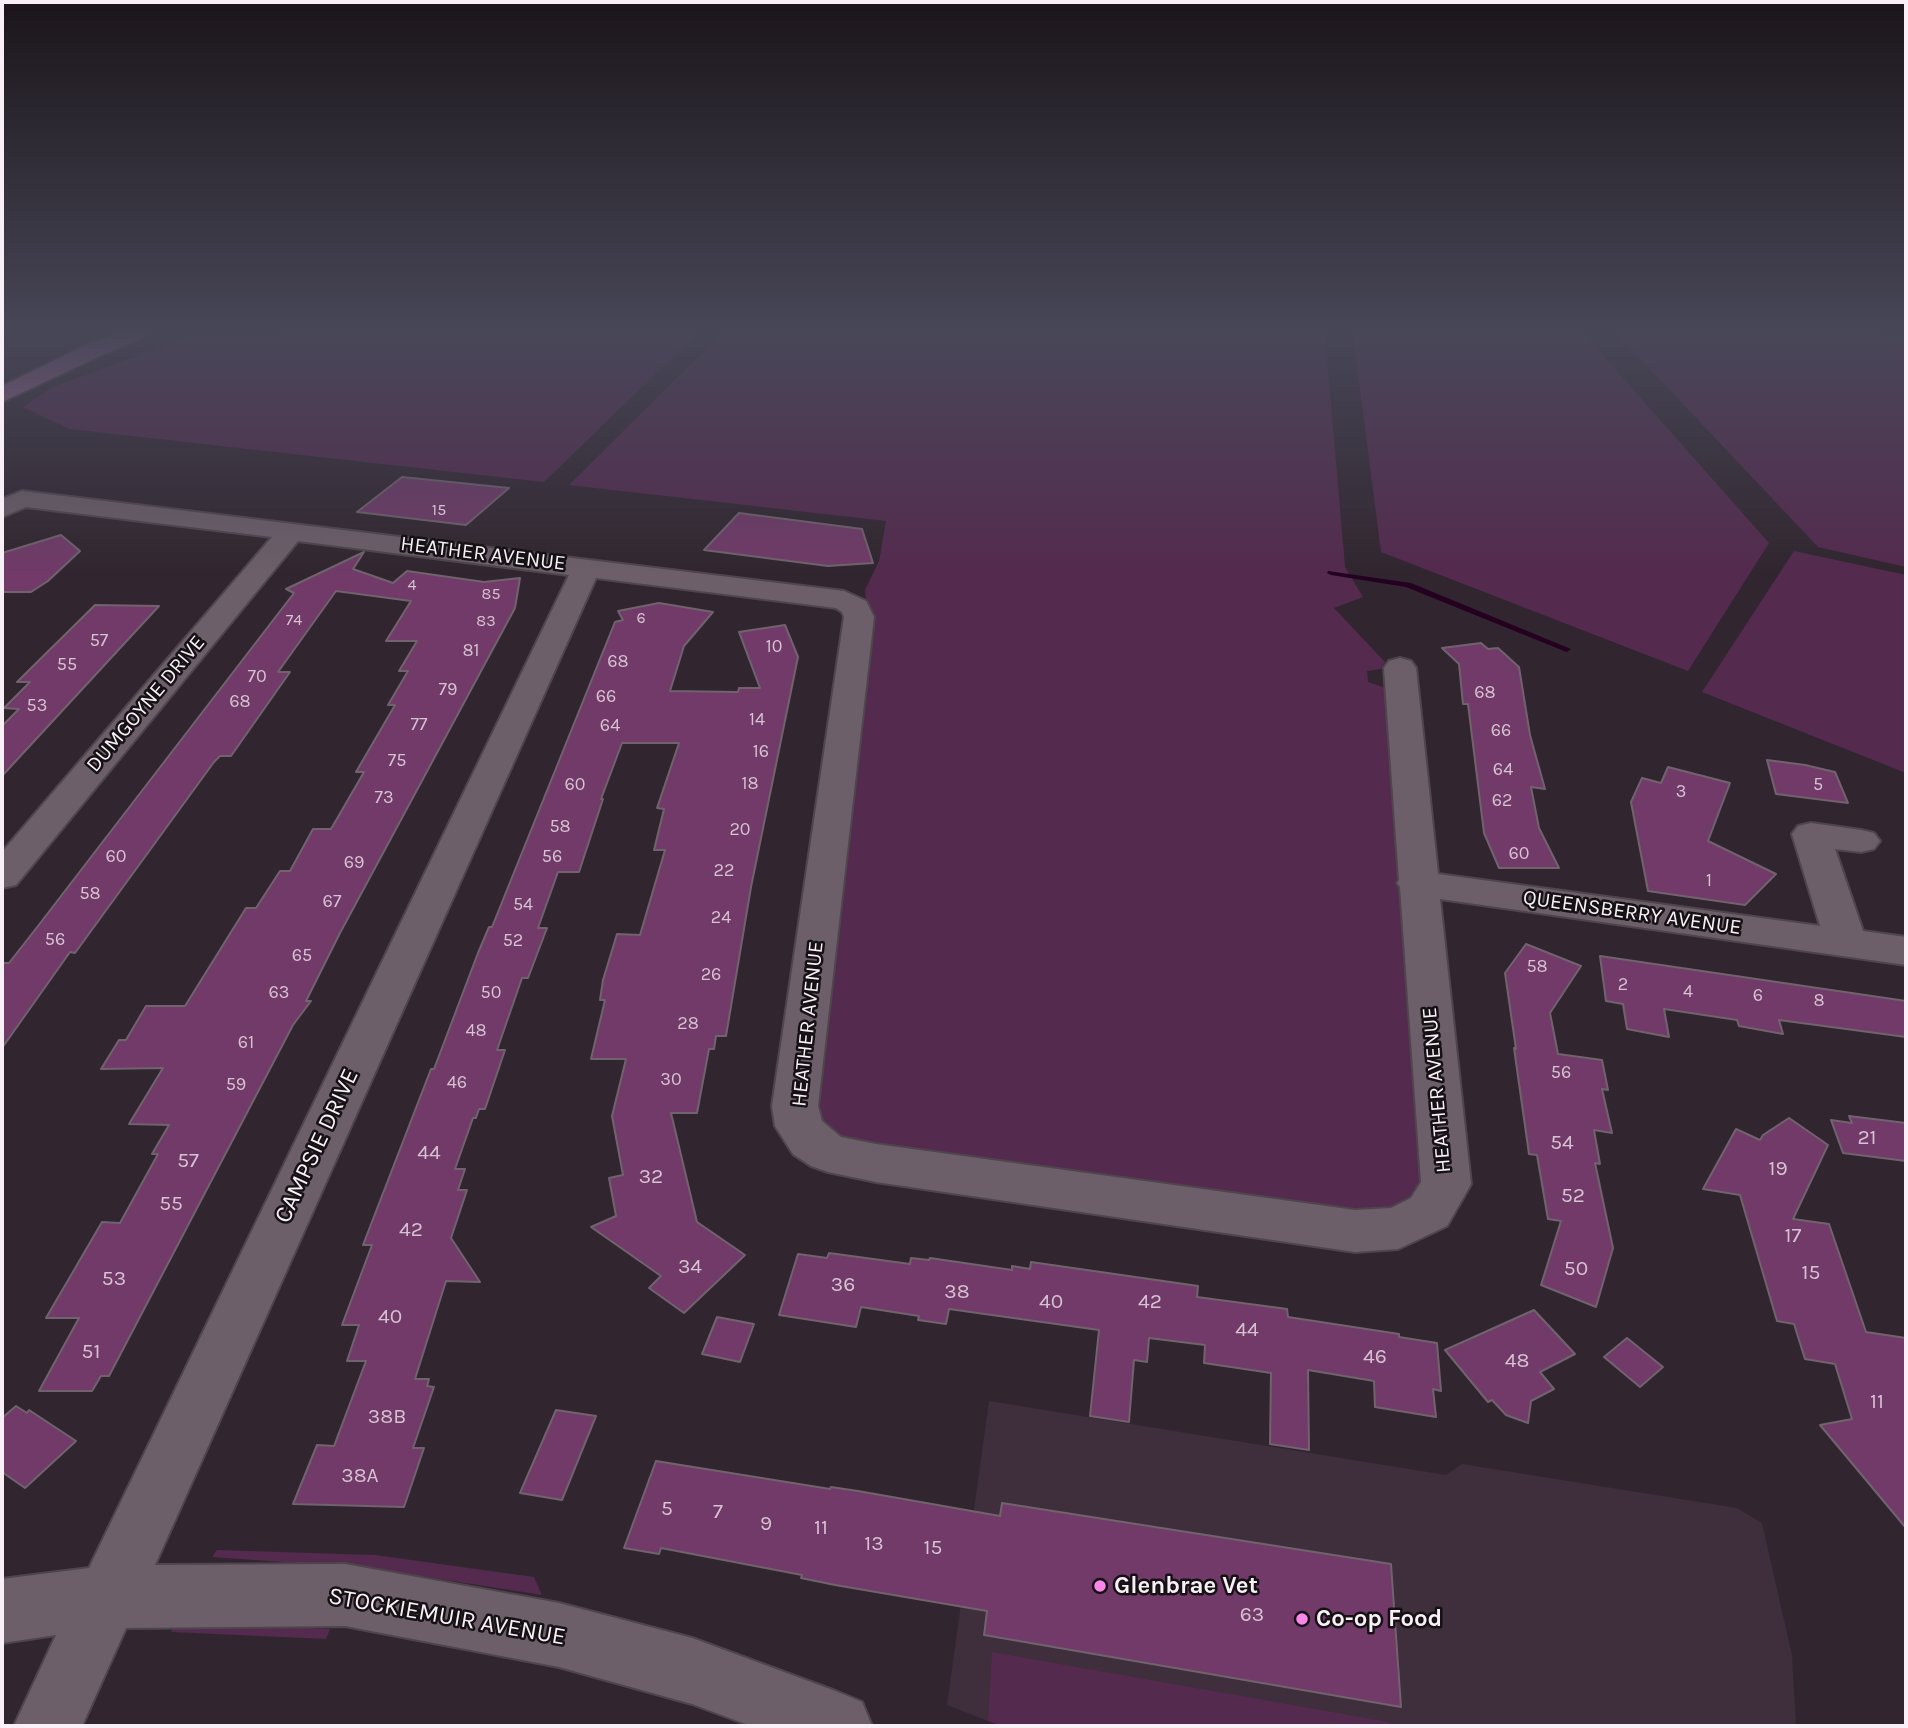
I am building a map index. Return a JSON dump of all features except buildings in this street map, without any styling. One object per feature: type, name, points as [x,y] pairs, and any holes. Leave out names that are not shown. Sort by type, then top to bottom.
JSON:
[{"type":"street","name":"HEATHER AVENUE","points":[[12,504],[291,532],[844,600],[855,607],[859,617],[795,1106],[799,1126],[810,1141],[828,1153],[876,1163],[1355,1231],[1398,1228],[1429,1212],[1446,1184],[1417,883],[1400,668]]},
{"type":"street","name":"DUMGOYNE DRIVE","points":[[2,876],[291,532]]},
{"type":"street","name":"CAMPSIE DRIVE","points":[[48,1726],[587,567]]},
{"type":"street","points":[[1846,942],[1811,834],[1861,841]]},
{"type":"street","name":"QUEENSBERRY AVENUE","points":[[1417,883],[1906,951]]},
{"type":"street","name":"STOCKIEMUIR AVENUE","points":[[2,1611],[106,1597],[345,1594],[559,1635],[666,1663],[838,1726]]},
{"type":"shaded area","points":[[39,415],[614,415],[544,482],[69,429]]},
{"type":"shaded area","points":[[640,415],[1332,415],[1345,567],[1363,597],[1334,608],[1385,662],[1381,669],[1367,671],[1368,682],[1386,688],[1424,1177],[1410,1203],[1386,1215],[858,1149],[814,1120],[869,631],[865,590],[879,561],[886,521],[569,485]]},
{"type":"shaded area","points":[[1363,415],[1655,415],[1769,543],[1688,671],[1381,552]]},
{"type":"shaded area","points":[[1693,415],[1906,415],[1906,567],[1818,547]]},
{"type":"shaded area","points":[[1794,551],[1906,575],[1906,773],[1702,692]]},
{"type":"shaded area","points":[[989,1401],[1446,1475],[1462,1464],[1737,1508],[1762,1523],[1792,1655],[1796,1726],[1002,1726],[947,1705]]},
{"type":"shaded area","points":[[217,1550],[375,1555],[534,1577],[542,1595],[369,1568],[212,1557]]},
{"type":"shaded area","points":[[177,1621],[330,1629],[326,1639],[171,1632]]},
{"type":"shaded area","points":[[992,1652],[1389,1722],[1389,1726],[1001,1726],[988,1721]]},
{"type":"waterway","points":[[1331,573],[1408,585],[1567,649]]},
{"type":"place","name":"Glenbrae Vet","points":[[1100,1586]]},
{"type":"place","name":"Co-op Food","points":[[1302,1619]]}]
